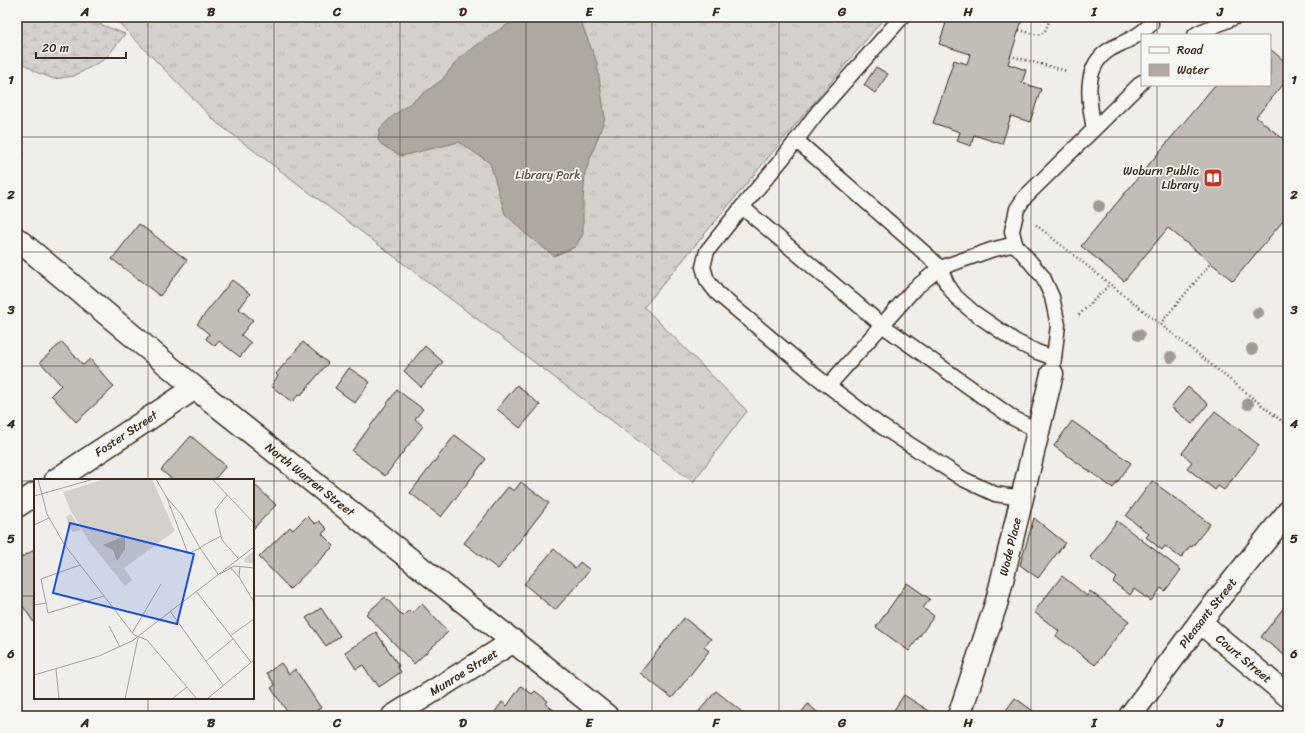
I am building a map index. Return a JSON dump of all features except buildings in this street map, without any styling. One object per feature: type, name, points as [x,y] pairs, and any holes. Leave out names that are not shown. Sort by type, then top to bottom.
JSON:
[{"type":"street","name":"North Warren Street","points":[[17,238],[195,388],[608,716]]},
{"type":"street","name":"Wade Place","points":[[959,716],[997,601],[1053,366]]},
{"type":"street","name":"Foster Street","points":[[58,479],[195,388]]},
{"type":"street","points":[[17,506],[34,495]]},
{"type":"street","name":"Pleasant Street","points":[[1130,716],[1200,622],[1288,512]]},
{"type":"street","name":"Court Street","points":[[1200,622],[1288,696]]},
{"type":"street","name":"Munroe Street","points":[[393,716],[514,641]]},
{"type":"lane","points":[[902,17],[822,108],[783,158],[742,206],[707,251],[703,267],[707,280],[716,293],[881,426],[963,479],[995,494],[1022,498]]},
{"type":"lane","points":[[1196,34],[1235,17]]},
{"type":"lane","points":[[1094,129],[1088,91],[1090,81],[1100,57],[1108,50],[1136,36],[1153,25]]},
{"type":"lane","points":[[1053,366],[1058,325],[1052,297],[1043,277],[1015,244],[1012,231],[1017,209],[1025,197],[1141,83]]},
{"type":"lane","points":[[796,140],[940,268],[947,284],[956,297],[973,312],[1015,341],[1037,352],[1053,366]]},
{"type":"lane","points":[[742,206],[882,325],[1013,418],[1038,431]]},
{"type":"lane","points":[[829,385],[914,289],[940,268],[991,250],[1015,244]]},
{"type":"path","points":[[1019,30],[1038,35],[1042,34],[1046,30],[1050,17]]},
{"type":"path","points":[[1010,56],[1067,71]]},
{"type":"path","points":[[1017,209],[1288,426]]},
{"type":"path","points":[[1160,324],[1211,263]]},
{"type":"path","points":[[1058,325],[1065,323],[1080,314],[1110,284]]},
{"type":"green space","points":[[17,17],[88,17],[92,21],[125,34],[105,59],[74,76],[54,79],[36,72],[17,59]]},
{"type":"green space","name":"Library Park","points":[[113,17],[885,17],[644,307],[747,411],[693,482],[216,122]]},
{"type":"water","points":[[520,17],[579,17],[597,63],[605,118],[585,173],[583,234],[575,247],[554,256],[527,235],[505,214],[490,163],[459,142],[402,156],[383,146],[378,140],[380,128],[394,115],[442,80],[459,58],[491,35]]},
{"type":"place","name":"Woburn Public Library","points":[[1213,178]]}]
